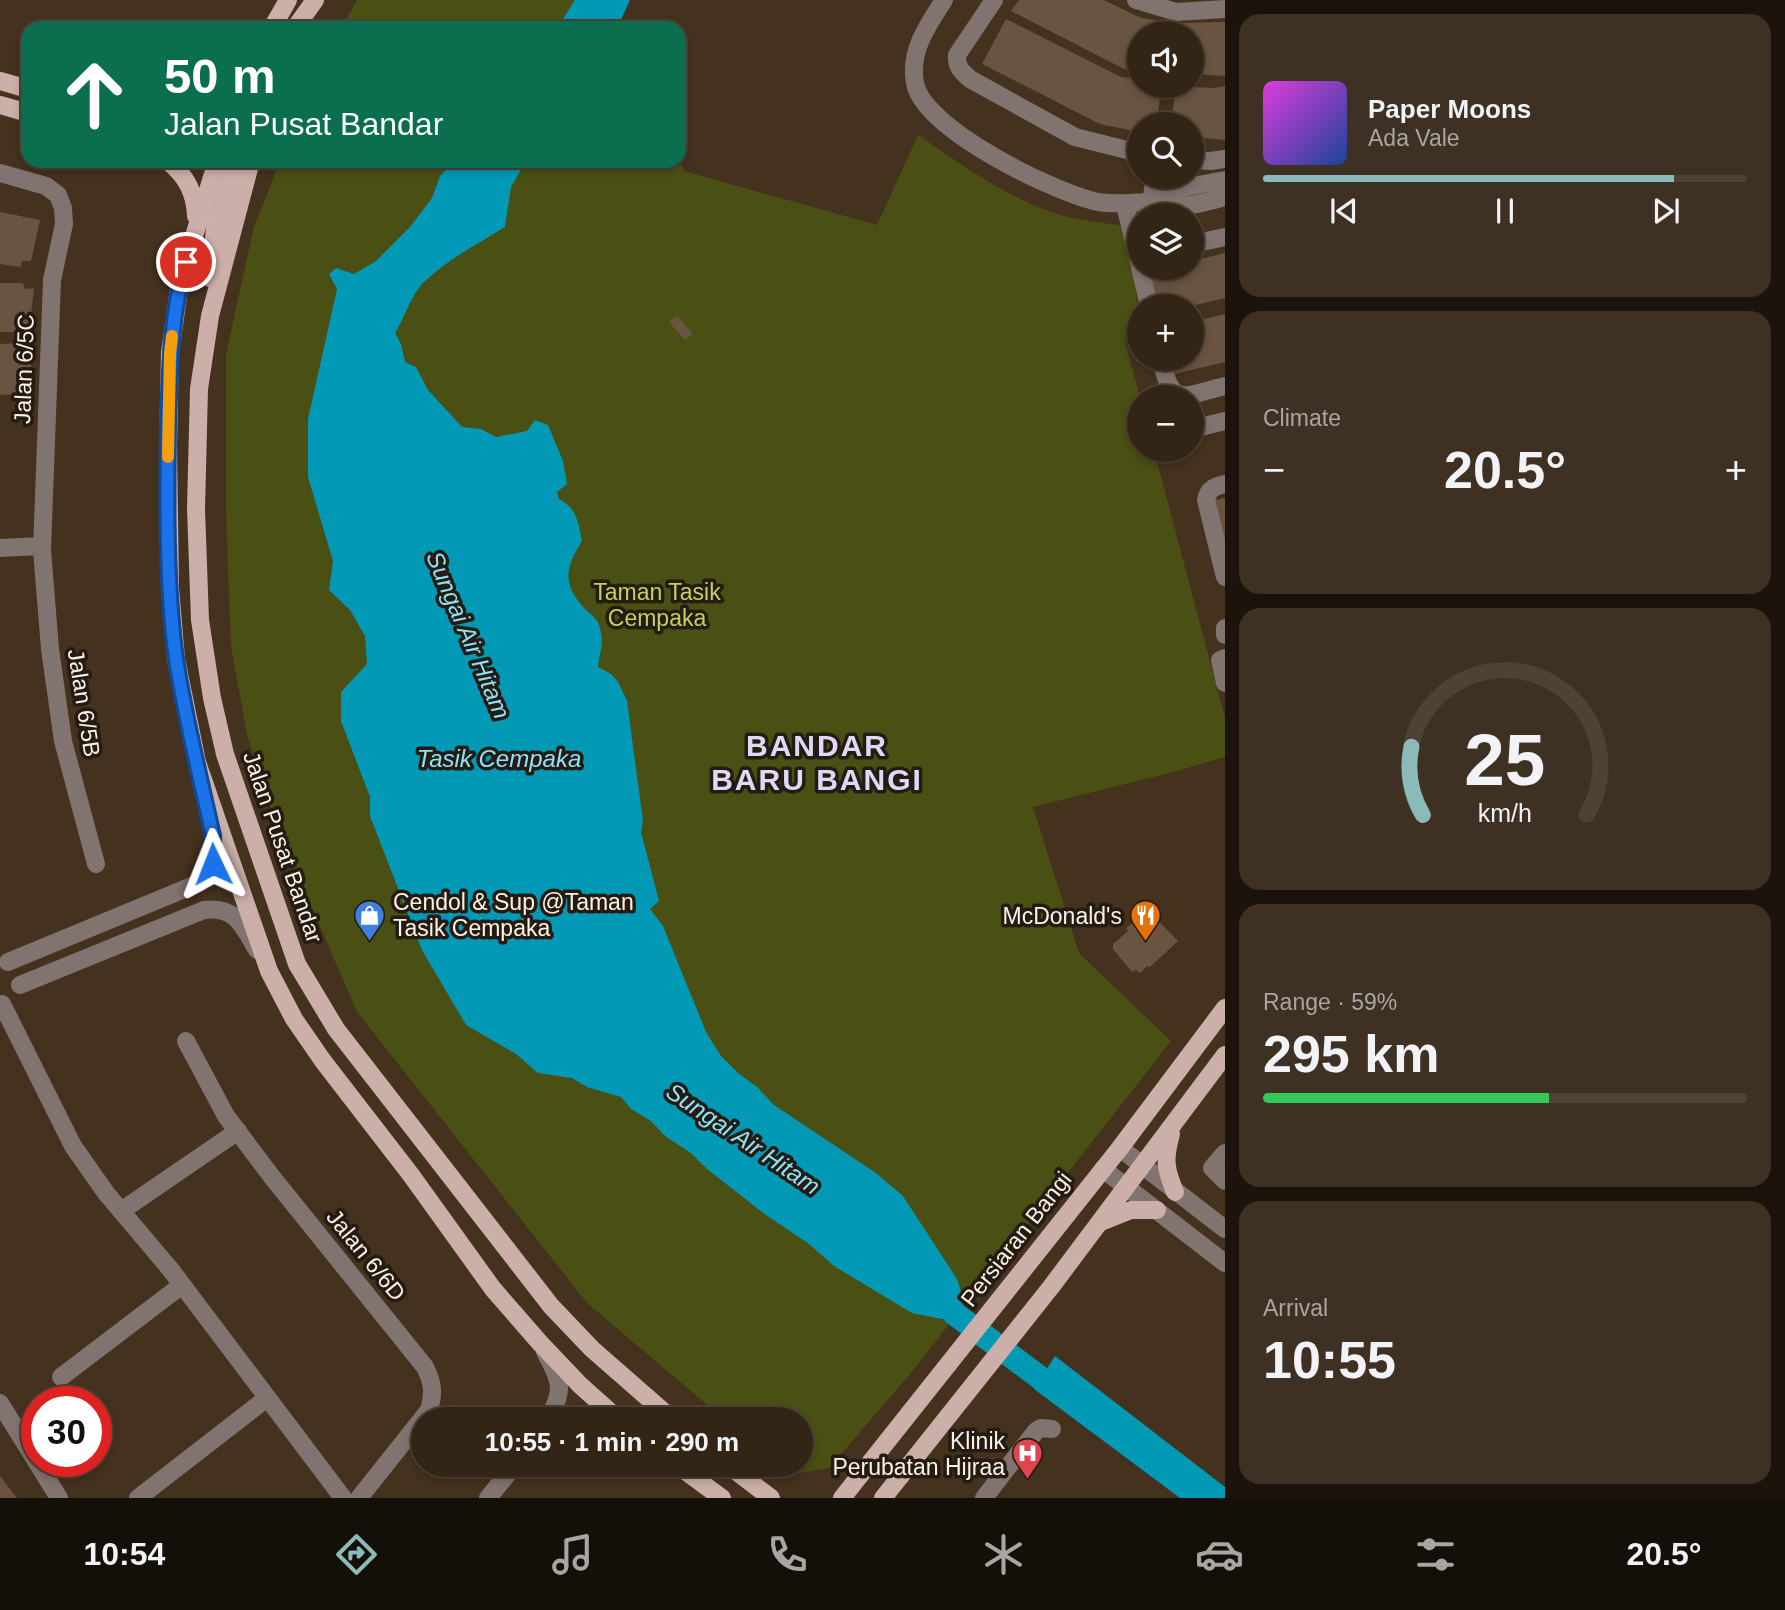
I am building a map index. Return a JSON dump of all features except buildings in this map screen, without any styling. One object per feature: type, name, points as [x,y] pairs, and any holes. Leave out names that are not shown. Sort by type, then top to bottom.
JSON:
[{"type":"main road","points":[[276,21],[288,0]]},
{"type":"main road","points":[[300,21],[316,0]]},
{"type":"main road","points":[[308,21],[316,0]]},
{"type":"main road","points":[[0,80],[21,87]]},
{"type":"main road","points":[[0,105],[21,111]]},
{"type":"main road","points":[[176,168],[190,187],[196,207],[196,223]]},
{"type":"main road","points":[[217,168],[196,223],[180,282],[170,353],[170,587],[176,659],[197,762],[270,971],[294,1019],[493,1289],[540,1343],[605,1407]]},
{"type":"main road","points":[[210,316],[210,272],[215,228],[230,179],[223,168]]},
{"type":"main road","name":"Jalan Pusat Bandar","points":[[249,168],[210,316],[199,389],[196,509],[201,620],[212,698],[225,754],[297,964],[336,1029],[551,1306],[592,1349],[658,1407]]},
{"type":"main road","name":"Persiaran Bangi","points":[[842,1497],[1120,1148],[1225,1008]]},
{"type":"main road","points":[[883,1498],[1101,1222],[1225,1055]]},
{"type":"main road","points":[[1174,1124],[1165,1160],[1175,1192]]},
{"type":"main road","points":[[1101,1222],[1131,1210],[1157,1210]]},
{"type":"main road","points":[[898,1498],[907,1468]]},
{"type":"main road","points":[[693,1477],[722,1498]]},
{"type":"main road","points":[[744,1477],[769,1495]]},
{"type":"street","points":[[944,0],[921,37],[914,61],[915,85],[928,108],[973,143],[1034,178],[1097,202],[1188,205],[1225,197]]},
{"type":"street","points":[[1136,0],[1176,12],[1225,9]]},
{"type":"street","points":[[988,2],[957,55],[956,63],[970,79],[1075,137],[1127,150]]},
{"type":"street","points":[[1204,161],[1225,159]]},
{"type":"street","name":"Jalan 6/5C","points":[[0,173],[46,186],[58,195],[63,208],[64,224],[52,280],[42,546]]},
{"type":"street","points":[[1151,202],[1181,188],[1225,180]]},
{"type":"street","points":[[1151,202],[1153,189]]},
{"type":"street","points":[[1125,205],[1127,213]]},
{"type":"street","points":[[1204,241],[1225,237]]},
{"type":"street","points":[[1164,371],[1167,383],[1178,394],[1185,395],[1225,386]]},
{"type":"street","points":[[1204,426],[1225,421]]},
{"type":"street","points":[[1221,485],[1207,494],[1206,500],[1225,577]]},
{"type":"street","points":[[0,548],[42,546]]},
{"type":"street","name":"Jalan 6/5B","points":[[42,546],[50,649],[62,741],[96,864]]},
{"type":"street","points":[[1225,628],[1225,635]]},
{"type":"street","points":[[1225,659],[1220,660],[1225,682]]},
{"type":"street","points":[[4,961],[199,883],[208,874],[215,852],[197,762]]},
{"type":"street","points":[[20,985],[204,910],[217,908],[239,919],[270,971]]},
{"type":"street","points":[[4,961],[15,968],[20,985],[16,995],[1,1004],[73,1146],[343,1498]]},
{"type":"street","name":"Jalan 6/6D","points":[[186,1041],[226,1116],[425,1367],[431,1380],[433,1395],[429,1410],[359,1498]]},
{"type":"street","points":[[121,1211],[238,1131]]},
{"type":"street","points":[[1120,1148],[1225,1229]]},
{"type":"street","points":[[1225,1153],[1212,1168],[1225,1181]]},
{"type":"street","points":[[1103,1169],[1225,1263]]},
{"type":"street","points":[[61,1377],[182,1285]]},
{"type":"street","points":[[540,1343],[560,1383],[559,1398],[554,1407]]},
{"type":"street","points":[[138,1498],[268,1398]]},
{"type":"street","points":[[0,1403],[59,1498]]},
{"type":"street","points":[[984,1498],[1036,1431],[1041,1428],[1052,1429]]},
{"type":"street","points":[[488,1498],[505,1477]]},
{"type":"green space","points":[[357,0],[603,0],[616,21],[345,21]]},
{"type":"green space","name":"Taman Tasik Cempaka","points":[[918,135],[983,178],[1036,206],[1071,217],[1123,226],[1127,247],[1127,280],[1133,280],[1136,294],[1127,294],[1127,337],[1124,338],[1127,371],[1133,371],[1137,385],[1127,385],[1127,462],[1157,462],[1225,718],[1225,757],[1033,807],[1079,953],[1171,1041],[911,1373],[829,1468],[813,1471],[813,1407],[710,1407],[587,1303],[357,1012],[278,830],[247,735],[231,646],[226,512],[226,354],[254,227],[277,168],[683,168],[684,171],[877,225]]},
{"type":"water","points":[[575,0],[630,0],[620,21],[562,21]]},
{"type":"water","name":"Tasik Cempaka","points":[[447,168],[522,168],[511,187],[505,227],[441,267],[422,284],[395,333],[405,362],[416,367],[428,390],[462,427],[481,429],[496,437],[527,431],[535,420],[548,425],[563,461],[567,484],[557,492],[559,499],[573,511],[582,541],[572,559],[569,583],[577,600],[599,625],[602,642],[598,667],[611,674],[618,682],[627,701],[643,821],[641,832],[659,901],[650,909],[663,926],[706,1032],[721,1056],[774,1105],[876,1173],[903,1196],[957,1279],[964,1300],[955,1314],[942,1319],[912,1313],[834,1266],[809,1244],[766,1215],[707,1169],[691,1153],[665,1136],[651,1121],[631,1109],[621,1097],[587,1087],[572,1078],[538,1073],[516,1054],[466,1025],[422,950],[370,816],[370,797],[341,721],[341,692],[367,664],[365,636],[350,610],[329,590],[333,561],[308,477],[308,419],[337,289],[329,274],[336,268],[354,274],[376,261],[410,227],[432,198],[440,176]]},
{"type":"water","points":[[1055,1356],[1225,1487],[1225,1498],[1180,1498],[1034,1389]]},
{"type":"waterway","name":"Sungai Air Hitam","points":[[933,1289],[955,1314],[1067,1398]]},
{"type":"slow traffic","points":[[168,457],[172,336]]},
{"type":"place","name":"Cendol & Sup @Taman Tasik Cempaka","points":[[370,942]]},
{"type":"place","name":"McDonald's","points":[[1145,943]]},
{"type":"place","name":"Klinik Perubatan Hijraa","points":[[1028,1481]]},
{"type":"district","name":"BANDAR BARU BANGI","points":[[817,763]]},
{"type":"route","points":[[186,262],[180,282],[170,353],[170,587],[176,659],[213,836],[213,864]]}]
